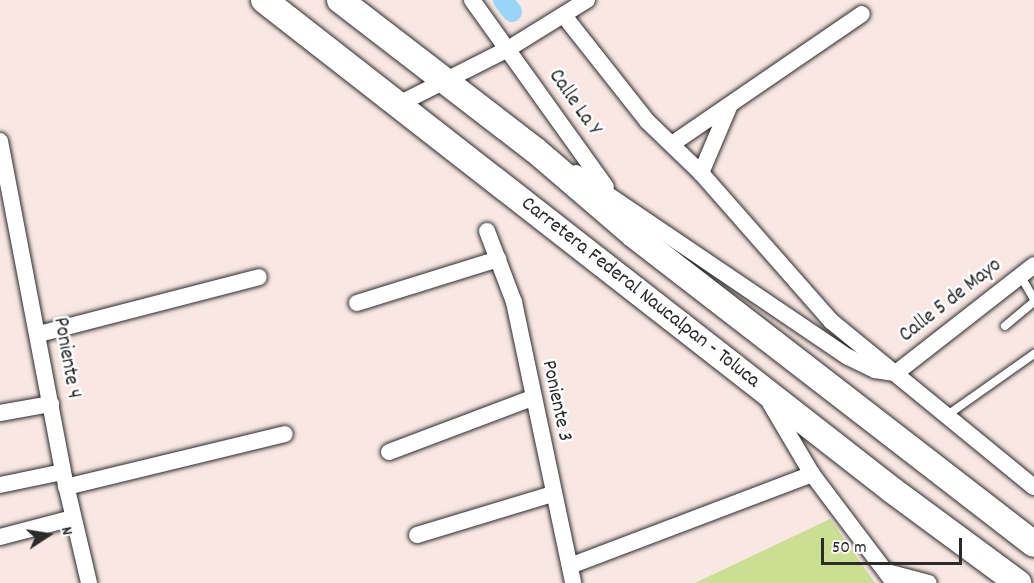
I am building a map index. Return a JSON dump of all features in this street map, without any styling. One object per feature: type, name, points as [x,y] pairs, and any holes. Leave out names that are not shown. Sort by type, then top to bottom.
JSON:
[{"type":"main road","name":"Carretera Federal Naucalpan - Toluca","points":[[264,0],[751,380],[1018,583]]},
{"type":"main road","name":"Carretera Federal Naucalpan - Toluca","points":[[340,0],[535,150],[634,235],[1034,544]]},
{"type":"street","name":"Calle La Y","points":[[472,0],[610,193],[634,235]]},
{"type":"street","points":[[399,104],[525,40],[560,20],[587,0]]},
{"type":"street","points":[[672,144],[862,14]]},
{"type":"street","points":[[560,20],[647,121],[701,173],[831,321],[1034,487]]},
{"type":"street","points":[[701,173],[729,107]]},
{"type":"street","name":"Poniente 4","points":[[0,141],[39,334],[65,479],[89,583]]},
{"type":"street","points":[[535,150],[610,193],[848,357],[875,370],[896,373]]},
{"type":"street","name":"Poniente 3","points":[[487,231],[514,302],[532,398],[573,583]]},
{"type":"street","points":[[357,303],[498,259]]},
{"type":"street","name":"Calle 5 de Mayo","points":[[896,373],[1027,270]]},
{"type":"street","points":[[39,334],[259,277]]},
{"type":"street","points":[[751,380],[784,423],[812,474],[890,578],[930,583]]},
{"type":"street","points":[[389,452],[532,398]]},
{"type":"street","points":[[0,413],[51,404]]},
{"type":"street","points":[[0,485],[65,479],[285,434]]},
{"type":"street","points":[[570,566],[812,474]]},
{"type":"street","points":[[417,535],[553,494]]},
{"type":"street","points":[[0,537],[73,518]]},
{"type":"lane","points":[[1005,326],[1034,300],[1027,270]]},
{"type":"lane","points":[[946,416],[1034,354]]},
{"type":"green space","points":[[830,519],[875,583],[695,583]]},
{"type":"waterway","points":[[503,0],[512,12]]}]
